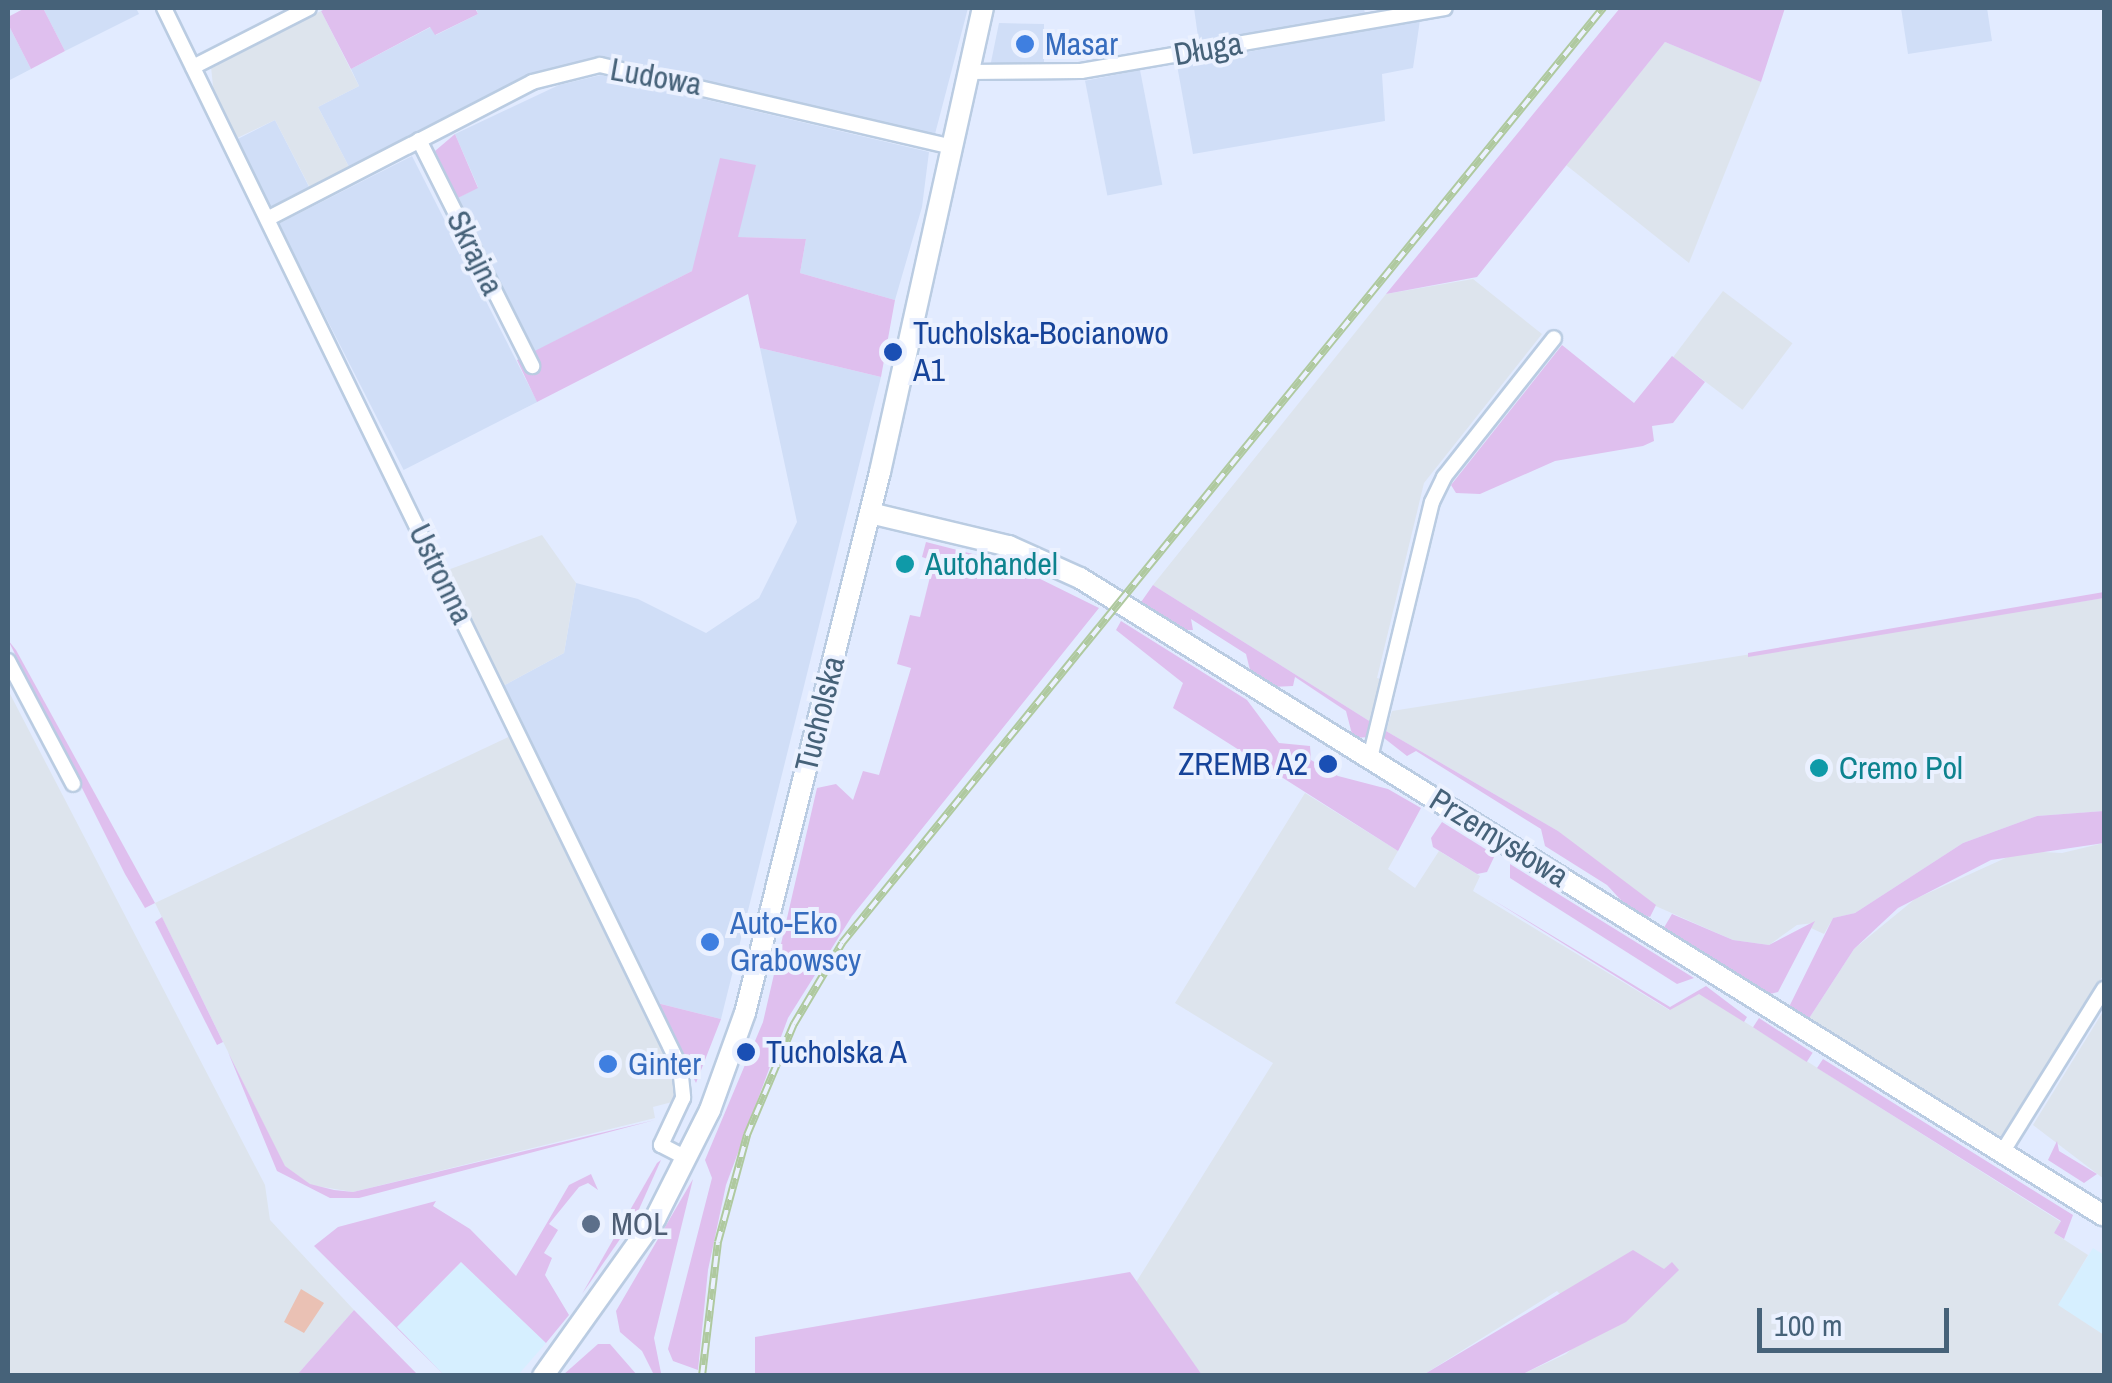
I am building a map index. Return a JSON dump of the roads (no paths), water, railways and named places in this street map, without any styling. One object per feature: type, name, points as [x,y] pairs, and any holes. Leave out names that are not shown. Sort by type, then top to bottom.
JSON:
[{"type":"main road","name":"Tucholska","points":[[543,1376],[632,1258],[688,1158],[745,1013],[870,513],[983,8]]},
{"type":"main road","name":"Przemysłowa","points":[[870,513],[994,542],[1048,562],[2104,1216]]},
{"type":"street","name":"Ustronna","points":[[164,8],[680,1068],[683,1098],[661,1145],[688,1158]]},
{"type":"street","points":[[192,68],[287,12],[309,8]]},
{"type":"street","name":"Długa","points":[[968,72],[1081,71],[1446,8]]},
{"type":"street","name":"Ludowa","points":[[268,218],[532,82],[600,65],[952,147]]},
{"type":"street","name":"Skrajna","points":[[419,140],[532,366]]},
{"type":"street","points":[[1370,758],[1432,502],[1444,477],[1554,338]]},
{"type":"street","points":[[8,662],[73,784]]},
{"type":"street","points":[[2003,1152],[2104,989]]},
{"type":"railway","points":[[702,1376],[718,1242],[747,1135],[794,1024],[842,943],[1603,8]]},
{"type":"place","name":"Masar","points":[[1025,44]]},
{"type":"place","name":"Tucholska-Bocianowo A1","points":[[893,352]]},
{"type":"place","name":"Autohandel","points":[[905,564]]},
{"type":"place","name":"ZREMB A2","points":[[1328,764]]},
{"type":"place","name":"Cremo Pol","points":[[1819,768]]},
{"type":"place","name":"Auto-Eko Grabowscy","points":[[710,942]]},
{"type":"place","name":"Tucholska A","points":[[746,1052]]},
{"type":"place","name":"Ginter","points":[[608,1064]]},
{"type":"place","name":"MOL","points":[[591,1224]]}]
